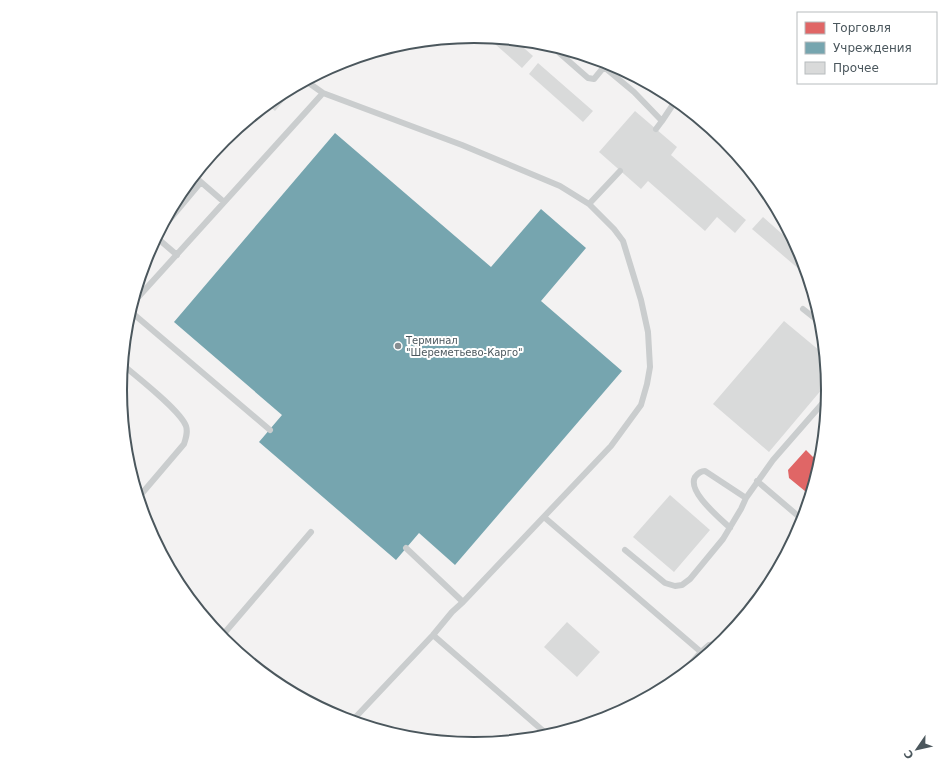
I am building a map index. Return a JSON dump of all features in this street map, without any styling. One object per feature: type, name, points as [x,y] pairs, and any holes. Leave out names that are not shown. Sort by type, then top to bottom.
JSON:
[{"type":"lane","points":[[561,54],[588,78],[594,79],[604,68]]},
{"type":"lane","points":[[613,72],[662,121]]},
{"type":"lane","points":[[311,85],[323,93],[462,145],[560,186],[589,204],[614,229],[623,242],[641,300],[648,332],[650,367],[641,405],[611,446],[452,612],[433,635],[356,717]]},
{"type":"lane","points":[[141,294],[323,93]]},
{"type":"lane","points":[[656,129],[672,105]]},
{"type":"lane","points":[[589,204],[620,171]]},
{"type":"lane","points":[[198,180],[224,202]]},
{"type":"lane","points":[[180,207],[201,182]]},
{"type":"lane","points":[[161,242],[177,255]]},
{"type":"lane","points":[[803,309],[814,317]]},
{"type":"lane","points":[[136,316],[270,430]]},
{"type":"lane","points":[[128,370],[166,402],[186,425],[187,430],[187,437],[184,444],[142,493]]},
{"type":"lane","points":[[626,550],[665,583],[675,586],[682,585],[690,579],[723,539],[746,498],[773,460],[821,405]]},
{"type":"lane","points":[[730,528],[704,503],[697,493],[694,484],[696,476],[705,471],[746,498]]},
{"type":"lane","points":[[757,481],[799,516]]},
{"type":"lane","points":[[544,517],[701,652]]},
{"type":"lane","points":[[225,632],[311,532]]},
{"type":"lane","points":[[406,548],[463,602]]},
{"type":"lane","points":[[433,635],[544,731]]},
{"type":"lane","points":[[694,660],[709,645],[711,645]]},
{"type":"building: Торговля","points":[[806,450],[813,457],[816,454],[807,492],[789,478],[788,470]]},
{"type":"building: Учреждения","name":"Терминал \"Шереметьево-Карго\"","points":[[335,133],[491,267],[541,209],[586,248],[541,301],[622,371],[455,565],[419,533],[396,560],[259,442],[282,415],[174,322]]},
{"type":"building: Прочее","points":[[495,44],[525,47],[524,48],[533,56],[522,68]]},
{"type":"building: Прочее","points":[[538,63],[593,111],[583,122],[529,74]]},
{"type":"building: Прочее","points":[[285,100],[275,111],[272,108]]},
{"type":"building: Прочее","points":[[635,111],[677,147],[671,155],[746,220],[735,233],[717,217],[705,231],[648,181],[641,189],[599,152]]},
{"type":"building: Прочее","points":[[763,217],[786,238],[800,270],[800,270],[752,229]]},
{"type":"building: Прочее","points":[[784,321],[819,351],[822,389],[769,452],[713,404]]},
{"type":"building: Прочее","points":[[670,495],[710,530],[674,572],[633,537]]},
{"type":"building: Прочее","points":[[567,622],[600,652],[577,677],[544,647]]},
{"type":"place","name":"Терминал \"Шереметьево-Карго\"","points":[[398,346]]}]
